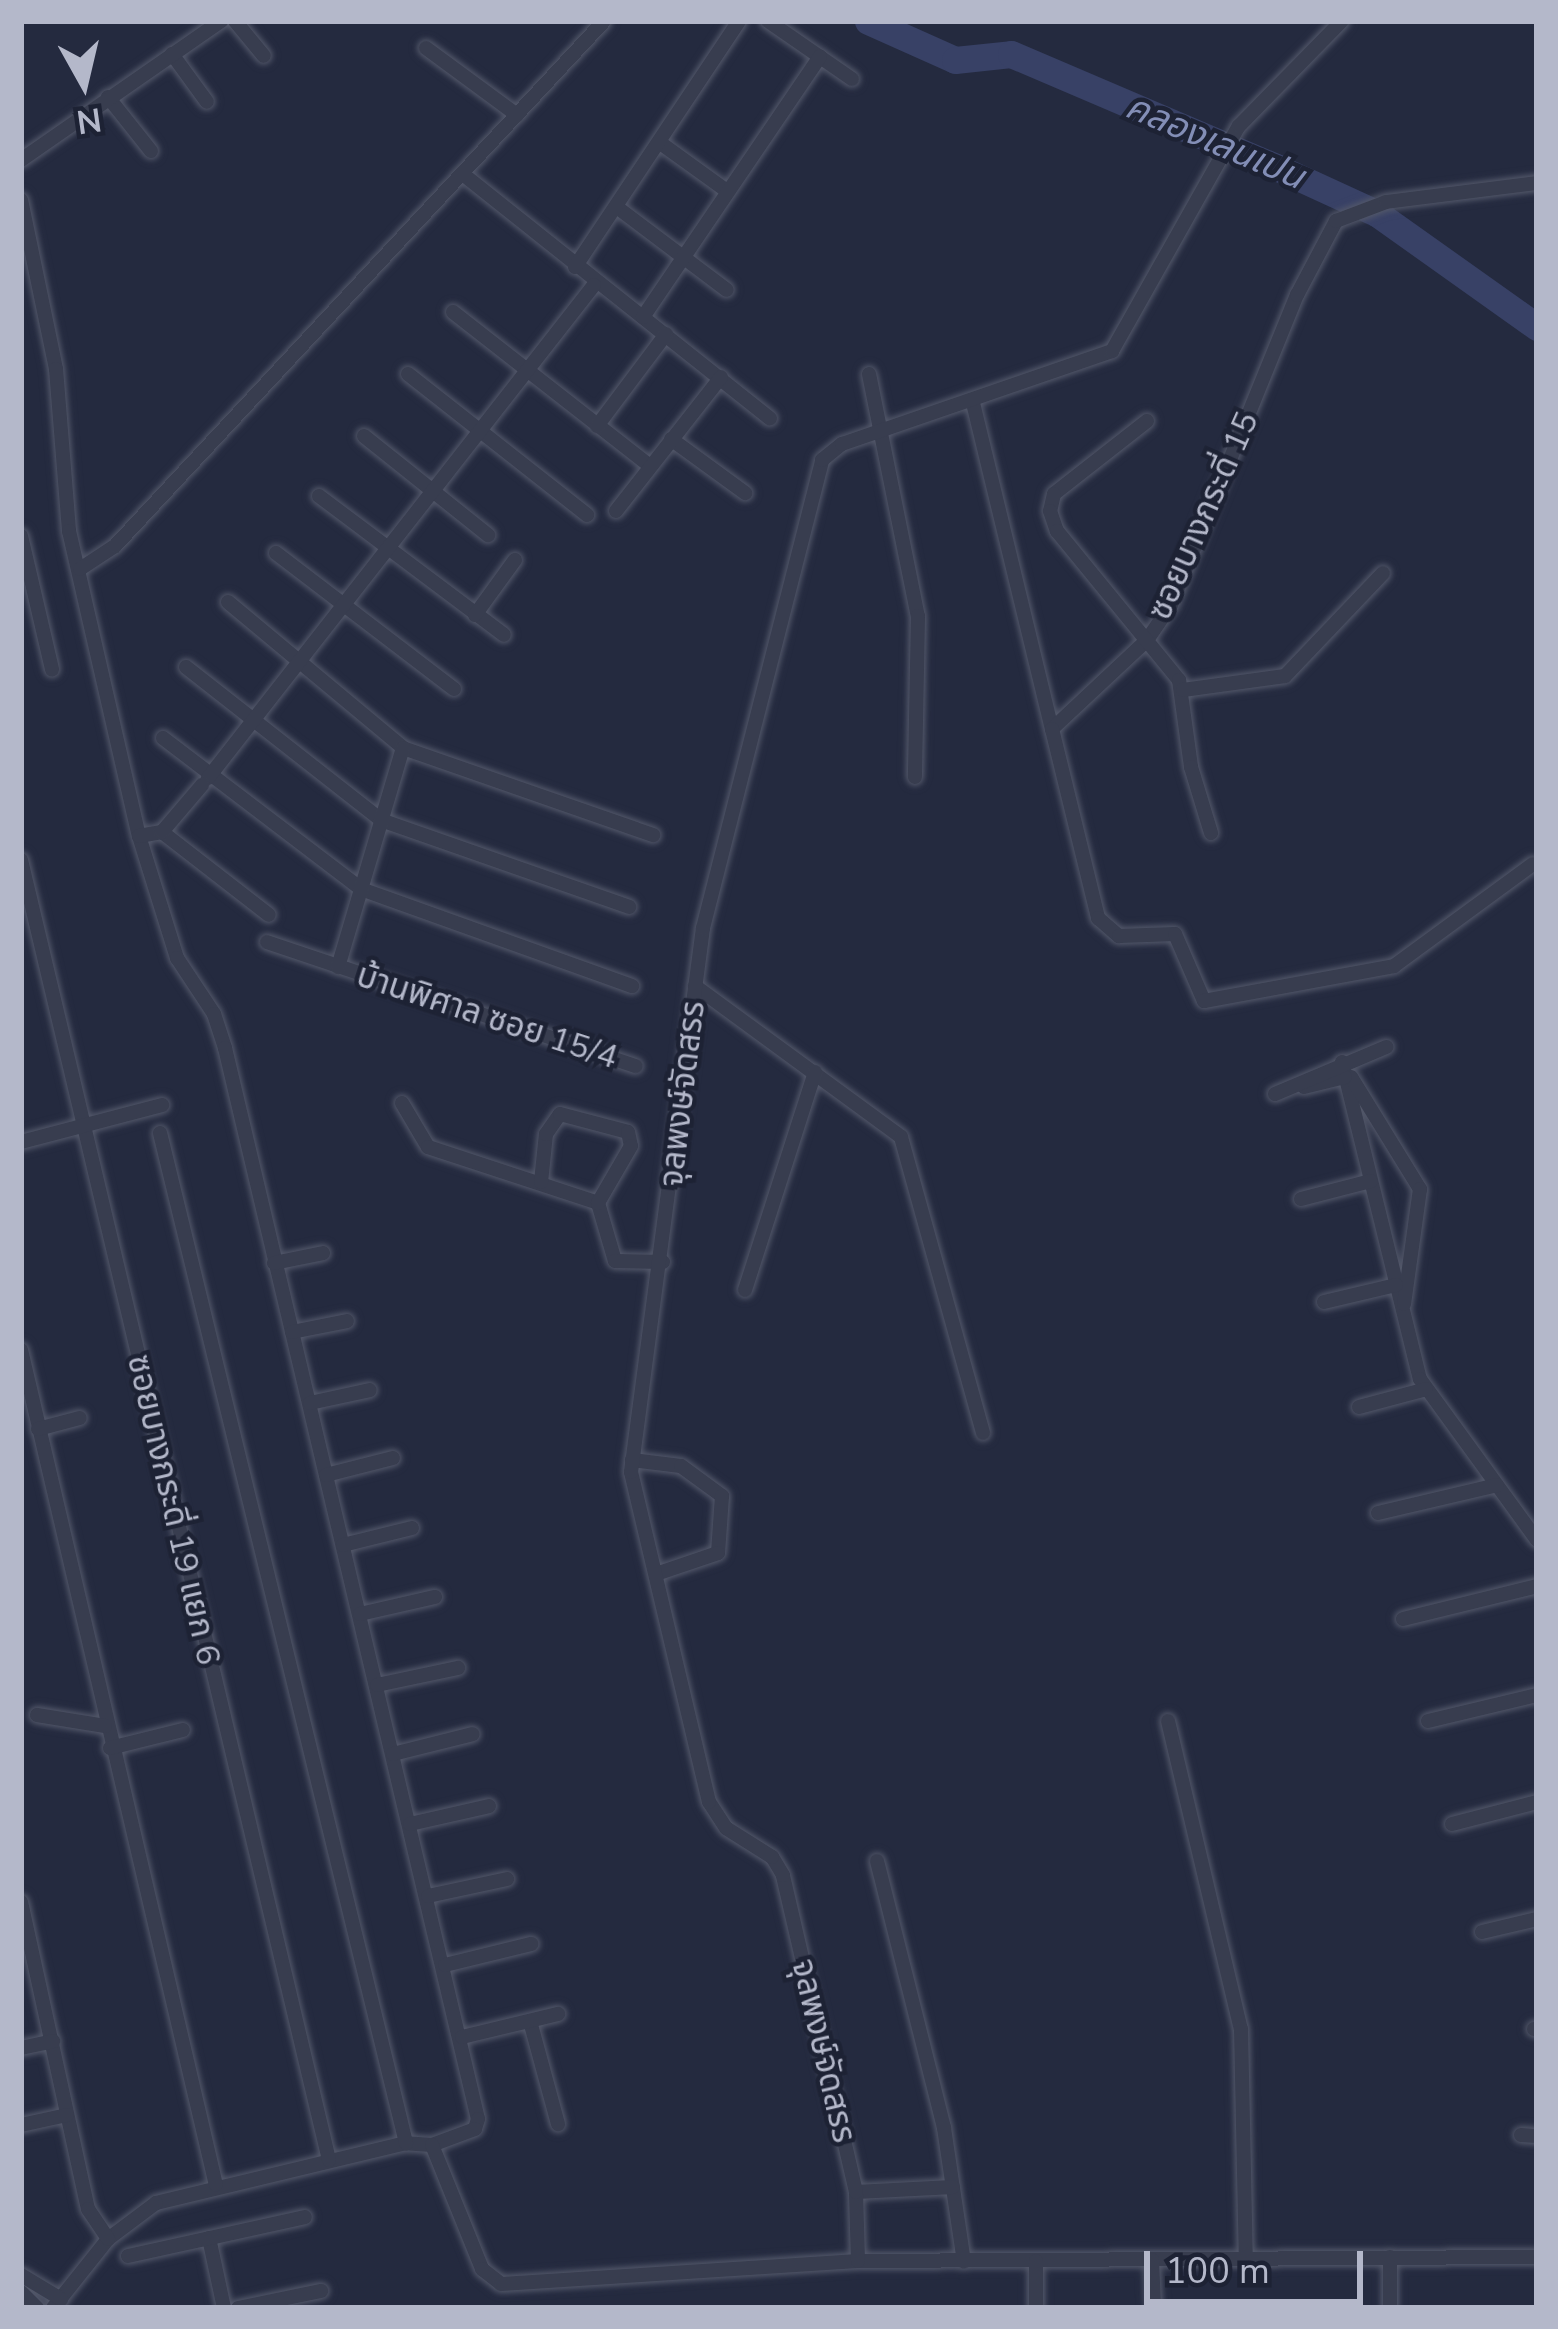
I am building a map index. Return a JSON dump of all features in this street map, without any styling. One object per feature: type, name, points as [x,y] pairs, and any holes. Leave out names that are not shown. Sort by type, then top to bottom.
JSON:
[{"type":"street","points":[[21,160],[221,21]]},
{"type":"street","points":[[236,21],[264,56]]},
{"type":"street","points":[[80,568],[115,546],[598,26],[579,21]]},
{"type":"street","points":[[575,267],[739,21]]},
{"type":"street","points":[[768,21],[852,79]]},
{"type":"street","name":"จุลพงษ์จัดสรร","points":[[858,2260],[856,2192],[783,1875],[772,1857],[716,1818],[632,1460],[664,1262],[695,986],[822,460],[883,430],[973,403],[1120,345],[1239,126],[1342,21]]},
{"type":"street","points":[[426,48],[517,115]]},
{"type":"street","points":[[172,54],[207,102]]},
{"type":"street","points":[[644,317],[820,57]]},
{"type":"street","points":[[108,97],[152,151]]},
{"type":"street","points":[[659,142],[727,191]]},
{"type":"street","points":[[464,175],[594,285],[644,317],[770,418]]},
{"type":"street","name":"ซอยบางกระดี่ 15","points":[[1052,729],[1147,640],[1179,586],[1297,295],[1336,221],[1352,211],[1386,202],[1537,182]]},
{"type":"street","points":[[21,200],[56,369],[61,488],[139,836],[178,958],[220,1026],[462,2037],[478,2125],[432,2145],[406,2143],[216,2185],[141,2210],[108,2239],[57,2304],[21,2275]]},
{"type":"street","points":[[618,208],[727,290]]},
{"type":"street","points":[[139,836],[162,832],[205,781],[529,374],[594,285]]},
{"type":"street","points":[[453,312],[650,466]]},
{"type":"street","points":[[597,426],[666,334]]},
{"type":"street","points":[[408,374],[480,436],[587,514]]},
{"type":"street","points":[[869,374],[918,616],[915,777]]},
{"type":"street","points":[[616,512],[721,377]]},
{"type":"street","points":[[973,403],[1098,918],[1119,936],[1174,934],[1204,1001],[1394,965],[1533,864]]},
{"type":"street","points":[[1147,421],[1050,502],[1057,532],[1183,690],[1191,767],[1211,833]]},
{"type":"street","points":[[364,436],[488,535]]},
{"type":"street","points":[[671,439],[745,493]]},
{"type":"street","points":[[320,496],[504,635]]},
{"type":"street","points":[[21,536],[52,669]]},
{"type":"street","points":[[276,553],[454,689]]},
{"type":"street","points":[[475,615],[515,560]]},
{"type":"street","points":[[1183,690],[1285,676],[1383,573]]},
{"type":"street","points":[[228,602],[403,748],[652,835]]},
{"type":"street","points":[[186,667],[381,820],[629,907]]},
{"type":"street","points":[[164,738],[205,781],[361,889],[632,986]]},
{"type":"street","points":[[338,968],[403,748]]},
{"type":"street","points":[[162,832],[269,915]]},
{"type":"street","name":"ซอยบางกระดี่ 19 แยก 6","points":[[21,860],[329,2160]]},
{"type":"street","name":"บ้านพิศาล ซอย 15/4","points":[[267,942],[636,1066]]},
{"type":"street","points":[[695,986],[902,1137],[983,1433]]},
{"type":"street","points":[[1343,1070],[1386,1047]]},
{"type":"street","points":[[1343,1070],[1426,1389],[1537,1540]]},
{"type":"street","points":[[1343,1070],[1420,1189],[1403,1312]]},
{"type":"street","points":[[746,1290],[815,1072]]},
{"type":"street","points":[[402,1103],[423,1144],[598,1203]]},
{"type":"street","points":[[21,1142],[162,1105]]},
{"type":"street","points":[[541,1182],[546,1134],[560,1114],[628,1132],[631,1146],[598,1203],[616,1261],[664,1262]]},
{"type":"street","points":[[160,1133],[406,2143]]},
{"type":"street","points":[[1300,1199],[1371,1181]]},
{"type":"street","points":[[274,1263],[323,1253]]},
{"type":"street","points":[[1324,1302],[1396,1286]]},
{"type":"street","points":[[292,1332],[347,1321]]},
{"type":"street","points":[[21,1350],[110,1748],[216,2185]]},
{"type":"street","points":[[1359,1407],[1426,1389]]},
{"type":"street","points":[[310,1403],[370,1390]]},
{"type":"street","points":[[38,1429],[80,1418]]},
{"type":"street","points":[[326,1475],[393,1458]]},
{"type":"street","points":[[632,1460],[681,1466],[722,1496],[718,1553],[656,1574]]},
{"type":"street","points":[[1378,1513],[1497,1485]]},
{"type":"street","points":[[343,1545],[412,1528]]},
{"type":"street","points":[[1403,1619],[1537,1586]]},
{"type":"street","points":[[360,1614],[435,1597]]},
{"type":"street","points":[[377,1685],[458,1668]]},
{"type":"street","points":[[1428,1721],[1537,1695]]},
{"type":"street","points":[[37,1715],[105,1726]]},
{"type":"street","points":[[1168,1721],[1241,2029],[1246,2259]]},
{"type":"street","points":[[110,1748],[183,1730]]},
{"type":"street","points":[[393,1754],[472,1734]]},
{"type":"street","points":[[1453,1824],[1537,1802]]},
{"type":"street","points":[[410,1824],[489,1806]]},
{"type":"street","points":[[878,1861],[953,2187],[964,2262]]},
{"type":"street","points":[[428,1895],[507,1879]]},
{"type":"street","points":[[21,1902],[29,1972],[53,2041],[88,2209],[108,2239]]},
{"type":"street","points":[[1482,1932],[1537,1919]]},
{"type":"street","points":[[445,1965],[531,1944]]},
{"type":"street","points":[[462,2037],[558,2014]]},
{"type":"street","points":[[530,2021],[558,2124]]},
{"type":"street","points":[[21,2048],[53,2041]]},
{"type":"street","points":[[21,2125],[67,2115]]},
{"type":"street","points":[[432,2145],[482,2269],[501,2284],[858,2260],[1537,2257]]},
{"type":"street","points":[[856,2192],[953,2187]]},
{"type":"street","points":[[128,2256],[305,2217]]},
{"type":"street","points":[[209,2238],[224,2308]]},
{"type":"street","points":[[1390,2258],[1390,2308]]},
{"type":"street","points":[[1152,2260],[1154,2308]]},
{"type":"street","points":[[1036,2261],[1036,2308]]},
{"type":"street","points":[[238,2308],[320,2291]]},
{"type":"street","points":[[21,2292],[37,2308]]},
{"type":"waterway","name":"คลองเลนเปน","points":[[868,21],[955,60],[1011,54],[1276,167],[1378,214],[1537,327]]}]
